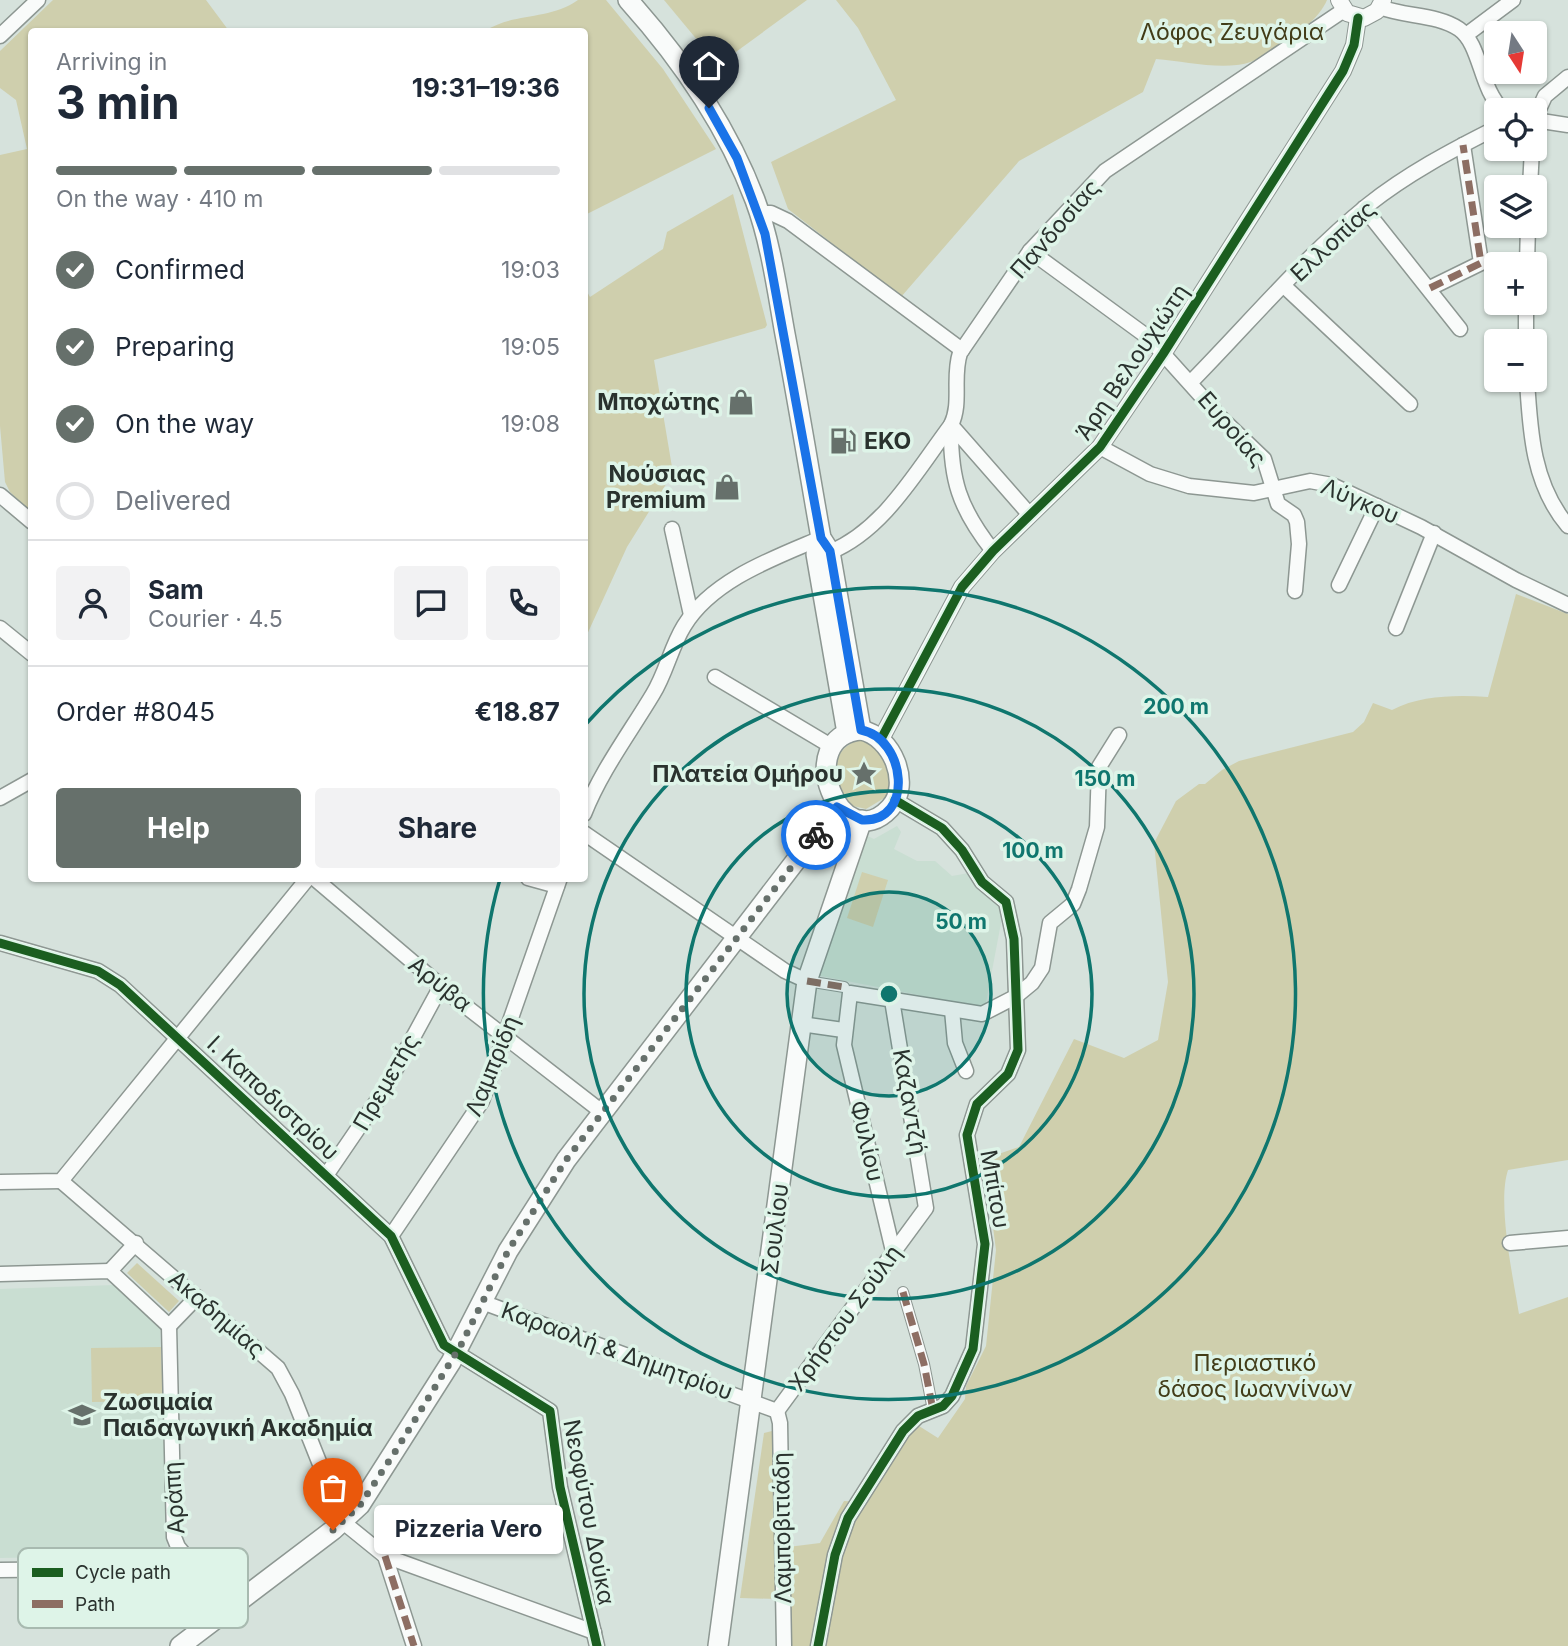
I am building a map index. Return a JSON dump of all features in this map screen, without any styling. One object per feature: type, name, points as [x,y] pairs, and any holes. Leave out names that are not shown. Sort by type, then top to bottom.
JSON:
[{"type":"main road","points":[[628,0],[676,59],[717,120],[734,150],[759,213],[782,313],[826,545],[816,554],[846,736],[828,760],[829,780],[837,807],[862,820],[881,816],[895,800],[898,787],[896,766],[881,739],[846,736]]},
{"type":"main road","points":[[248,1594],[343,1521],[366,1497],[457,1353],[508,1251],[566,1160],[837,807]]},
{"type":"main road","name":"Σουλίου","points":[[718,1646],[753,1401],[807,981],[862,820]]},
{"type":"main road","points":[[180,1646],[204,1628]]},
{"type":"street","points":[[0,36],[38,0]]},
{"type":"street","points":[[1466,36],[1513,0]]},
{"type":"street","points":[[1347,9],[1368,17],[1382,4],[1448,24],[1466,36],[1493,98]]},
{"type":"street","name":"Πανδοσίας","points":[[826,545],[858,537],[876,521],[951,425],[956,409],[956,365],[962,350],[1030,251],[1105,172],[1347,9]]},
{"type":"street","name":"Άρη Βελουχιώτη","points":[[881,739],[956,595],[993,551],[1100,447],[1163,354],[1343,71],[1354,45],[1347,9]]},
{"type":"street","points":[[1544,98],[1568,77]]},
{"type":"street","points":[[1547,121],[1568,125]]},
{"type":"street","name":"Ελλοπίας","points":[[1191,382],[1364,208],[1408,177],[1484,134]]},
{"type":"street","points":[[1430,288],[1481,263],[1463,145]]},
{"type":"street","points":[[1364,208],[1460,329]]},
{"type":"street","points":[[759,213],[771,213],[788,221],[962,350]]},
{"type":"street","name":"Ευροίας","points":[[1030,251],[1144,334],[1191,382],[1220,417],[1264,459],[1278,504],[1294,514],[1297,522],[1299,544],[1295,591]]},
{"type":"street","points":[[1284,286],[1410,404]]},
{"type":"street","points":[[1528,392],[1536,462],[1543,486],[1566,520]]},
{"type":"street","points":[[951,425],[1030,515]]},
{"type":"street","points":[[951,425],[951,458],[959,497],[967,516],[993,551]]},
{"type":"street","name":"Λύγκου","points":[[1100,447],[1137,468],[1174,483],[1245,492],[1302,482],[1321,482],[1434,533],[1516,580],[1568,605]]},
{"type":"street","points":[[0,495],[28,519]]},
{"type":"street","points":[[1339,585],[1377,506]]},
{"type":"street","points":[[672,529],[691,615]]},
{"type":"street","points":[[1396,628],[1434,533]]},
{"type":"street","points":[[588,805],[599,781],[655,691],[691,615],[723,588],[751,570],[826,545]]},
{"type":"street","points":[[0,628],[28,651]]},
{"type":"street","points":[[715,677],[846,736]]},
{"type":"street","points":[[892,1000],[982,1014],[1015,997],[1040,974],[1050,923],[1074,903],[1097,827],[1099,767],[1119,735]]},
{"type":"street","points":[[0,798],[28,782]]},
{"type":"street","name":"Μπίτου","points":[[818,1646],[835,1555],[848,1518],[896,1438],[914,1420],[952,1396],[973,1349],[985,1244],[967,1135],[977,1104],[1008,1074],[1017,1057],[1019,1042],[1014,939],[1005,899],[982,882],[962,850],[942,828],[895,800]]},
{"type":"street","points":[[588,836],[790,975],[807,981],[844,987]]},
{"type":"street","points":[[0,1182],[61,1181],[305,882]]},
{"type":"street","name":"Αρύβα","points":[[319,882],[441,986],[602,1112]]},
{"type":"street","name":"Λαμπρίδη","points":[[391,1236],[476,1113],[506,1035],[558,882]]},
{"type":"street","name":"Ι. Καποδιστρίου","points":[[0,943],[108,975],[178,1037],[391,1236],[439,1338],[457,1353]]},
{"type":"street","name":"Πρεμετής","points":[[327,1174],[385,1089],[441,986]]},
{"type":"street","name":"Φυλίου","points":[[892,1000],[850,993],[843,1030],[844,1045],[893,1251]]},
{"type":"street","name":"Καζαντζή","points":[[892,1000],[927,1204]]},
{"type":"street","points":[[952,1010],[956,1043],[966,1071]]},
{"type":"street","points":[[801,1024],[843,1030]]},
{"type":"street","name":"Ακαδημίας","points":[[61,1181],[136,1243],[281,1373],[343,1521]]},
{"type":"street","name":"Χρήστου Σούλη","points":[[753,1401],[777,1411],[927,1204]]},
{"type":"street","points":[[1510,1243],[1568,1238]]},
{"type":"street","points":[[110,1272],[136,1243]]},
{"type":"street","points":[[0,1274],[110,1272],[169,1326],[197,1297]]},
{"type":"street","points":[[903,1292],[924,1364],[933,1410]]},
{"type":"street","name":"Καραολή & Δημητρίου","points":[[482,1302],[753,1401]]},
{"type":"street","name":"Αράπη","points":[[169,1326],[173,1531],[178,1548]]},
{"type":"street","name":"Νεοφύτου Δούκα","points":[[457,1353],[550,1411],[560,1487],[595,1639]]},
{"type":"street","name":"Λαμποβιτιάδη","points":[[777,1411],[780,1423],[784,1646]]},
{"type":"street","name":"Νεοφύτου Δούκα","points":[[343,1521],[385,1556],[595,1639]]},
{"type":"street","points":[[385,1556],[414,1646]]},
{"type":"street","points":[[0,1570],[18,1570]]},
{"type":"shaded area","points":[[897,826],[901,832],[894,849],[917,861],[935,861],[952,876],[969,873],[1004,907],[985,1008],[816,975],[863,834],[874,839]]},
{"type":"shaded area","name":"Ζωσιμαία Παιδαγωγική Ακαδημία","points":[[114,1285],[160,1325],[167,1548],[18,1548],[18,1558],[0,1558],[0,1289]]},
{"type":"green space","points":[[53,0],[206,0],[227,28],[28,28],[28,509],[10,492],[5,482],[0,426],[0,155],[27,149],[16,100],[0,88],[0,51]]},
{"type":"green space","points":[[578,0],[606,0],[663,69],[716,149],[588,213],[588,28],[490,28],[508,21],[567,7]]},
{"type":"green space","points":[[664,0],[807,0],[718,65]]},
{"type":"green space","name":"Λόφος Ζευγάρια","points":[[836,0],[1327,0],[1313,20],[1301,31],[1275,50],[1248,63],[1217,66],[1156,59],[1143,92],[1019,161],[901,297],[788,209],[771,162],[896,100],[858,28]]},
{"type":"green space","points":[[733,194],[767,325],[765,328],[654,360],[673,473],[627,547],[588,632],[588,293],[590,297],[663,249],[667,232]]},
{"type":"green space","name":"Περιαστικό δάσος Ιωαννίνων","points":[[1516,594],[1568,614],[1568,1160],[1508,1170],[1504,1201],[1507,1240],[1519,1314],[1568,1297],[1568,1646],[790,1646],[788,1547],[820,1543],[844,1501],[860,1502],[895,1446],[919,1426],[938,1438],[965,1399],[966,1386],[986,1346],[996,1250],[984,1159],[1019,1147],[1074,1039],[1124,1058],[1158,1040],[1168,982],[1154,843],[1176,801],[1239,761],[1353,732],[1364,722],[1373,703],[1392,710],[1427,699],[1452,696],[1488,697]]},
{"type":"green space","name":"Πλατεία Ομήρου","points":[[860,739],[869,742],[882,754],[890,779],[886,797],[866,809],[849,805],[840,786],[836,768],[842,751]]},
{"type":"green space","points":[[862,872],[888,880],[873,927],[847,918]]},
{"type":"green space","points":[[137,1263],[179,1301],[169,1312],[127,1273]]},
{"type":"green space","points":[[161,1347],[163,1401],[92,1402],[91,1348]]},
{"type":"green space","points":[[772,1431],[776,1599],[740,1598],[764,1433]]},
{"type":"marked path","points":[[1430,288],[1481,263],[1463,145]]},
{"type":"marked path","points":[[807,981],[844,987]]},
{"type":"marked path","points":[[903,1292],[924,1364],[933,1410]]},
{"type":"marked path","points":[[385,1556],[414,1646]]},
{"type":"cycle path","points":[[881,739],[962,587],[993,551],[1100,447],[1163,354],[1343,71],[1354,45],[1358,18]]},
{"type":"cycle path","points":[[818,1646],[835,1555],[848,1518],[903,1431],[918,1416],[943,1406],[952,1396],[973,1349],[985,1244],[967,1135],[977,1104],[1008,1074],[1018,1050],[1014,939],[1006,902],[982,882],[962,850],[942,828],[895,800]]},
{"type":"cycle path","points":[[0,943],[98,971],[120,985],[391,1236],[444,1345],[550,1411],[560,1487],[597,1646]]},
{"type":"way so far","points":[[333,1530],[360,1505],[395,1452],[461,1345],[508,1251],[566,1160],[816,835]]},
{"type":"place","name":"Μποχώτης","points":[[741,402]]},
{"type":"place","name":"EKO","points":[[843,441]]},
{"type":"place","name":"Νούσιας Premium","points":[[727,487]]},
{"type":"place","name":"Πλατεία Ομήρου","points":[[864,774]]},
{"type":"place","name":"Ζωσιμαία Παιδαγωγική Ακαδημία","points":[[82,1415]]},
{"type":"place","name":"Pizzeria Vero","points":[[333,1530]]},
{"type":"route","points":[[709,108],[737,158],[765,234],[821,538],[830,551],[861,730],[883,740],[894,759],[897,772],[897,796],[892,806],[883,814],[865,821],[855,819],[837,807],[816,835]]}]
